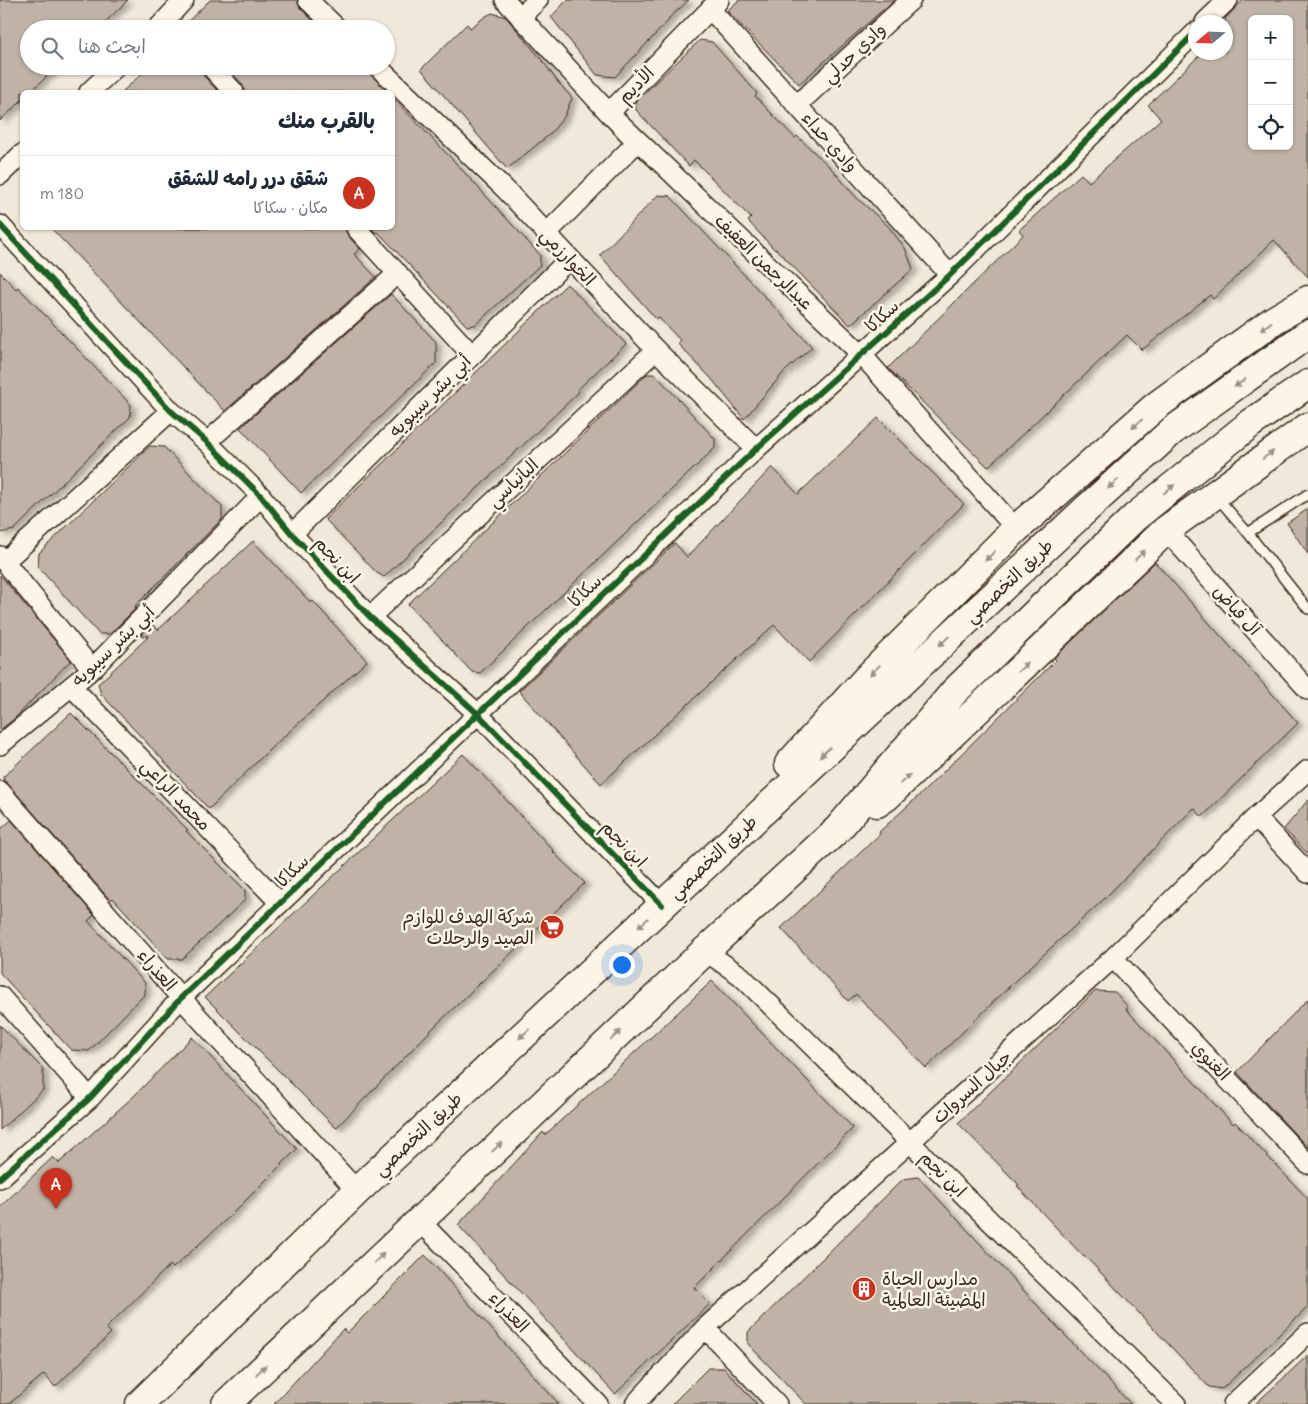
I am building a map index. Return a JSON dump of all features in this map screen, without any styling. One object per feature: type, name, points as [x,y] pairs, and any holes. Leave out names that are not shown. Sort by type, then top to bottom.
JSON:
[{"type":"main road","points":[[662,905],[868,678],[1016,529],[1156,406],[1274,320],[1308,300]]},
{"type":"main road","name":"طريق التخصصي","points":[[140,1404],[356,1192],[1082,513],[1172,431],[1308,334]]},
{"type":"main road","points":[[226,1404],[705,951],[838,829],[954,692],[1135,517],[1250,424],[1308,384]]},
{"type":"main road","points":[[838,829],[886,797],[1166,530],[1308,427]]},
{"type":"street","points":[[171,20],[184,0]]},
{"type":"street","points":[[308,0],[329,20]]},
{"type":"street","name":"عبدالرحمن العفيف","points":[[505,0],[609,113],[862,355],[1016,529]]},
{"type":"street","points":[[520,17],[538,0]]},
{"type":"street","name":"وادي حدلي","points":[[797,105],[911,0]]},
{"type":"street","points":[[1212,15],[1228,0]]},
{"type":"street","name":"وادي حداء","points":[[714,5],[797,105],[950,274]]},
{"type":"street","name":"الأديم","points":[[546,234],[637,142],[609,113],[714,5]]},
{"type":"street","name":"سكاكا","points":[[0,1178],[90,1098],[181,998],[756,449],[950,274],[1188,40]]},
{"type":"street","points":[[90,90],[107,75]]},
{"type":"street","points":[[218,75],[232,90]]},
{"type":"street","name":"الخوارزمي","points":[[386,75],[505,188],[569,259],[656,350],[756,449]]},
{"type":"street","points":[[0,175],[20,156]]},
{"type":"street","name":"ابن نجم","points":[[0,225],[171,411],[207,442],[261,496],[292,534],[370,617],[478,714],[662,905]]},
{"type":"street","points":[[358,230],[472,355]]},
{"type":"street","name":"أبي بشر سيبويه","points":[[292,534],[569,259]]},
{"type":"street","points":[[207,442],[398,273]]},
{"type":"street","name":"البانياسي","points":[[370,617],[656,350]]},
{"type":"street","points":[[92,670],[2,559],[171,411]]},
{"type":"street","name":"أبي بشر سيبويه","points":[[0,745],[92,670],[261,496]]},
{"type":"street","name":"آل فياض","points":[[1166,530],[1308,690]]},
{"type":"street","name":"محمد الراعي","points":[[72,687],[280,904]]},
{"type":"street","name":"جبال السروات","points":[[635,1404],[705,1328],[1113,958],[1256,817],[1308,770]]},
{"type":"street","name":"العذراء","points":[[0,791],[181,998],[356,1192]]},
{"type":"street","points":[[1256,817],[1308,873]]},
{"type":"street","name":"ابن نجم","points":[[705,951],[741,976],[1176,1404]]},
{"type":"street","name":"الغنوي","points":[[1113,958],[1308,1164]]},
{"type":"street","points":[[0,996],[90,1098]]},
{"type":"street","name":"العذراء","points":[[419,1220],[598,1404]]},
{"type":"street","points":[[705,1328],[777,1404]]},
{"type":"street","points":[[1233,1404],[1308,1333]]},
{"type":"lane","points":[[1214,494],[1248,533],[1308,609]]},
{"type":"lane","points":[[1248,533],[1308,494]]},
{"type":"building","points":[[0,0],[128,0],[107,20],[20,20],[20,75],[48,75],[32,90],[20,90],[20,102],[0,121]]},
{"type":"building","points":[[210,0],[297,0],[300,8],[313,20],[189,20]]},
{"type":"building","points":[[567,0],[689,0],[668,19],[615,77],[597,75],[551,17]]},
{"type":"building","points":[[739,0],[894,0],[799,84],[727,11]]},
{"type":"building","points":[[1243,0],[1308,0],[1308,277],[1274,240],[1213,299],[1210,295],[1142,350],[1127,335],[988,467],[888,368],[1023,235],[1019,230],[1081,174],[1089,182],[1161,119],[1148,105],[1195,60],[1233,60],[1233,15],[1229,15]]},
{"type":"building","points":[[492,13],[506,17],[572,98],[564,117],[550,134],[507,169],[421,69],[467,24],[470,28]]},
{"type":"building","points":[[700,40],[712,42],[757,93],[755,96],[795,138],[797,136],[831,168],[855,196],[888,226],[905,248],[913,269],[850,325],[775,250],[748,221],[751,218],[694,160],[689,166],[636,110],[635,102]]},
{"type":"building","points":[[140,75],[203,75],[217,90],[124,90]]},
{"type":"building","points":[[234,75],[371,75],[386,90],[244,90],[242,84]]},
{"type":"building","points":[[395,100],[540,255],[540,265],[475,325],[467,326],[378,232],[376,233],[373,230],[395,230]]},
{"type":"building","points":[[658,195],[670,196],[812,347],[784,372],[744,419],[710,377],[677,343],[680,340],[658,317],[656,319],[600,255]]},
{"type":"building","points":[[53,230],[346,230],[348,236],[360,249],[354,254],[376,277],[225,411]]},
{"type":"building","points":[[0,272],[16,289],[18,287],[131,405],[130,417],[14,530],[0,533]]},
{"type":"building","points":[[567,284],[626,344],[577,390],[579,392],[384,577],[377,573],[325,519]]},
{"type":"building","points":[[391,294],[436,342],[436,363],[301,493],[240,428]]},
{"type":"building","points":[[647,374],[655,374],[715,439],[715,448],[480,673],[472,672],[408,604]]},
{"type":"building","points":[[878,418],[964,504],[809,662],[774,625],[601,784],[519,691],[675,543],[687,557],[772,467],[798,494]]},
{"type":"building","points":[[150,446],[164,447],[222,507],[222,519],[135,606],[136,608],[110,634],[99,634],[38,567],[39,553]]},
{"type":"building","points":[[1308,509],[1308,554],[1287,523]]},
{"type":"building","points":[[253,541],[311,603],[313,601],[367,661],[268,751],[209,809],[101,694],[98,684],[149,636],[140,636],[152,624],[158,630]]},
{"type":"building","points":[[1155,562],[1298,723],[1202,817],[1194,808],[1103,900],[1016,980],[926,1068],[856,994],[848,1001],[781,928],[880,834],[879,832],[924,791],[1056,660],[1054,658]]},
{"type":"building","points":[[0,575],[71,660],[14,719],[0,730]]},
{"type":"building","points":[[71,713],[245,890],[245,900],[182,959],[168,959],[113,898],[110,900],[4,781],[3,777]]},
{"type":"building","points":[[463,754],[553,852],[585,883],[435,1026],[336,1128],[205,997]]},
{"type":"building","points":[[1308,800],[1308,854],[1284,829]]},
{"type":"building","points":[[11,820],[94,915],[88,921],[145,983],[145,994],[89,1051],[71,1050],[0,973],[0,830]]},
{"type":"building","points":[[712,981],[853,1128],[694,1288],[710,1304],[615,1394],[458,1225],[543,1132],[545,1135]]},
{"type":"building","points":[[1095,991],[1115,992],[1128,1007],[1126,1009],[1233,1124],[1235,1122],[1308,1199],[1308,1307],[1222,1389],[1209,1387],[958,1123]]},
{"type":"building","points":[[1308,999],[1308,1148],[1237,1072]]},
{"type":"building","points":[[0,1025],[43,1069],[43,1090],[0,1130]]},
{"type":"building","points":[[192,1037],[297,1149],[230,1216],[173,1268],[170,1265],[106,1328],[111,1333],[55,1387],[44,1374],[9,1404],[0,1404],[0,1207],[53,1157],[59,1163],[134,1096]]},
{"type":"building","points":[[918,1177],[1131,1404],[806,1404],[748,1344],[748,1332],[903,1179]]},
{"type":"building","points":[[425,1255],[559,1404],[274,1404],[343,1329],[347,1333]]},
{"type":"building","points":[[1308,1355],[1308,1404],[1255,1404],[1276,1385]]},
{"type":"building","points":[[708,1368],[724,1368],[757,1404],[672,1404]]},
{"type":"cycle path","points":[[0,1178],[90,1098],[181,998],[756,449],[950,275],[1188,40]]},
{"type":"cycle path","points":[[0,225],[171,411],[207,442],[261,496],[292,534],[370,617],[478,714],[662,905]]},
{"type":"place","name":"شركة الهدف للوازم الصيد والرحلات","points":[[552,927]]},
{"type":"place","name":"شقق درر رامه للشقق","points":[[56,1209]]},
{"type":"place","name":"مدارس الحياة المضيئة العالمية","points":[[864,1289]]}]
